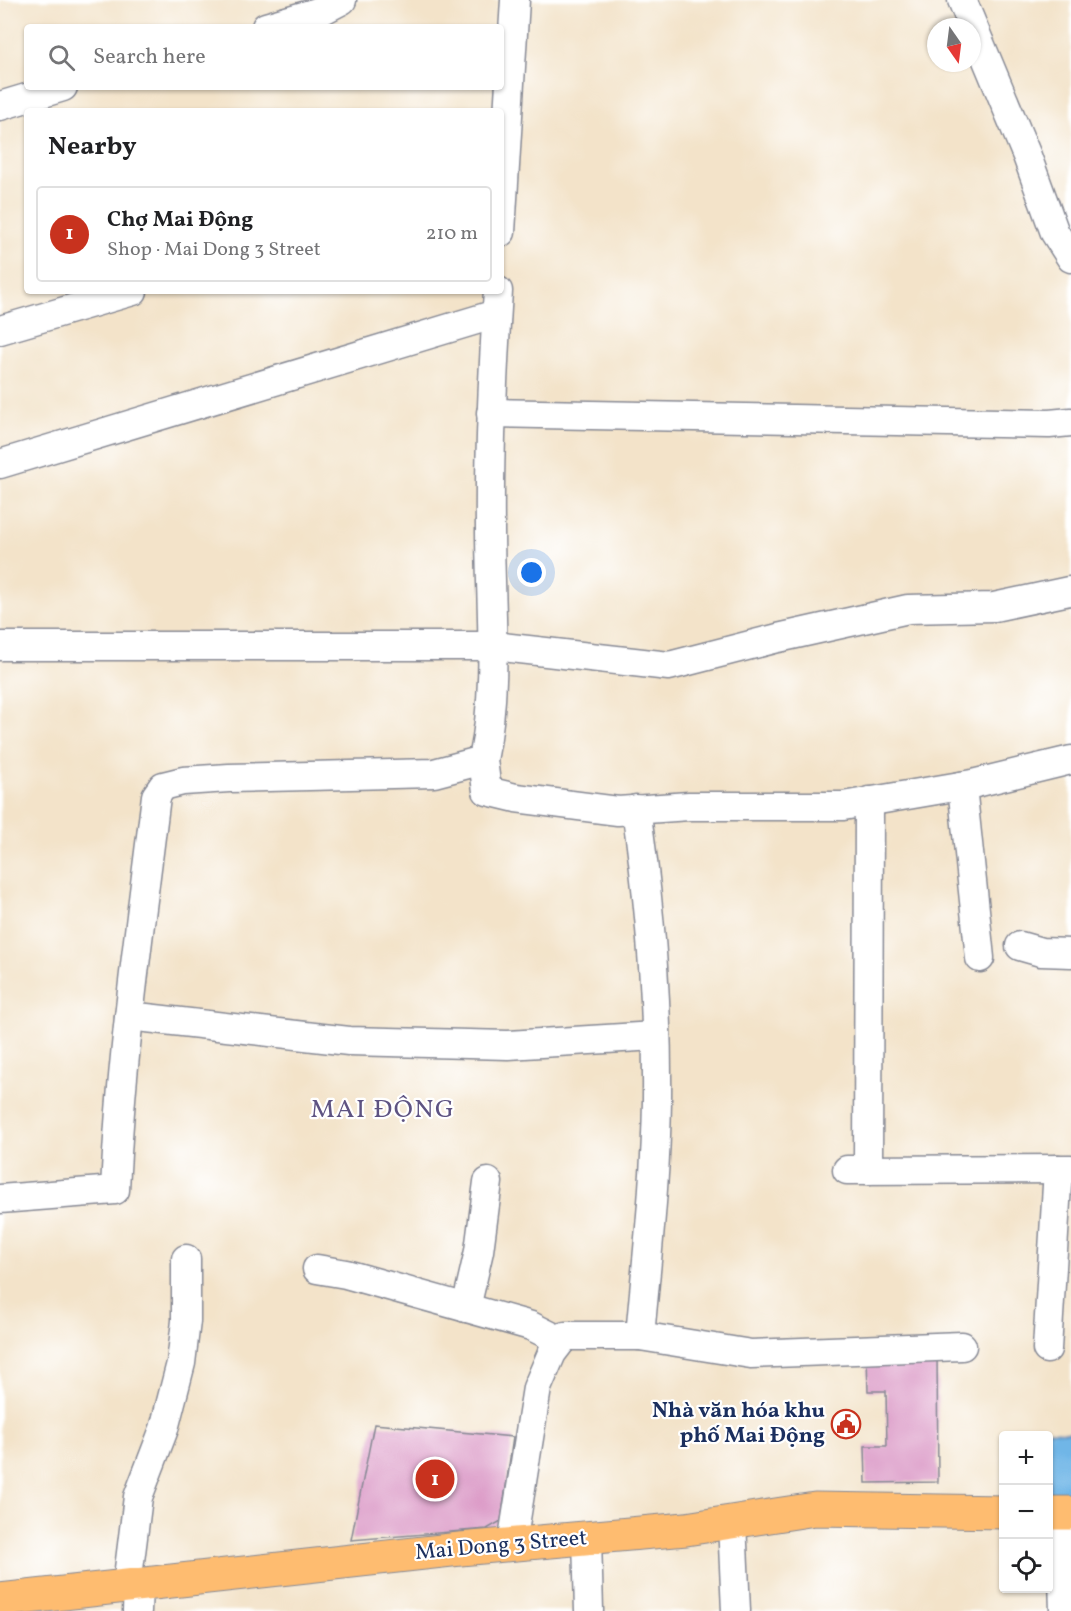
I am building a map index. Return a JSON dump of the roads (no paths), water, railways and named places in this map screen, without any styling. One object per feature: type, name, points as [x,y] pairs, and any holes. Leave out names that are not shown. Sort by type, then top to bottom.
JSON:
[{"type":"main road","name":"Mai Dong 3 Street","points":[[0,1600],[134,1594],[512,1544],[686,1529],[815,1509],[999,1512]]},
{"type":"street","points":[[276,24],[321,11],[342,0]]},
{"type":"street","points":[[504,155],[515,0]]},
{"type":"street","points":[[962,0],[1027,156],[1063,230],[1071,258]]},
{"type":"street","points":[[0,106],[53,90]]},
{"type":"street","points":[[0,330],[123,294]]},
{"type":"street","points":[[0,464],[497,303],[491,413],[489,529],[494,646],[487,738],[483,760],[487,791],[516,798],[618,811],[689,806],[843,806],[962,786],[1071,760]]},
{"type":"street","points":[[491,413],[1049,424],[1071,422]]},
{"type":"street","points":[[0,646],[494,646],[669,666],[778,638],[908,609],[994,607],[1070,593]]},
{"type":"street","points":[[0,1199],[115,1190],[129,1016],[156,796],[163,786],[183,781],[229,778],[434,773],[483,760]]},
{"type":"street","points":[[962,786],[980,958]]},
{"type":"street","points":[[869,801],[857,1170],[1064,1169],[1047,1349]]},
{"type":"street","points":[[636,809],[648,891],[657,1099],[653,1190],[640,1336]]},
{"type":"street","points":[[1020,946],[1041,952],[1071,953]]},
{"type":"street","points":[[129,1016],[349,1041],[508,1045],[655,1036]]},
{"type":"street","points":[[466,1308],[479,1251],[488,1182]]},
{"type":"street","points":[[134,1594],[138,1497],[164,1429],[181,1364],[186,1321],[186,1259]]},
{"type":"street","points":[[317,1269],[346,1274],[531,1326],[561,1341]]},
{"type":"street","points":[[512,1544],[537,1388],[552,1353],[565,1336],[640,1336],[751,1354],[962,1346]]},
{"type":"street","points":[[1060,1513],[1064,1611]]},
{"type":"street","points":[[732,1522],[736,1611]]},
{"type":"street","points":[[587,1538],[589,1611]]},
{"type":"water","points":[[1053,1431],[1071,1432],[1071,1498],[1053,1496]]},
{"type":"place","name":"Nhà văn hóa khu phố Mai Động","points":[[846,1424]]},
{"type":"place","name":"Chợ Mai Động","points":[[435,1479]]},
{"type":"district","name":"MAI ĐỘNG","points":[[383,1110]]}]
